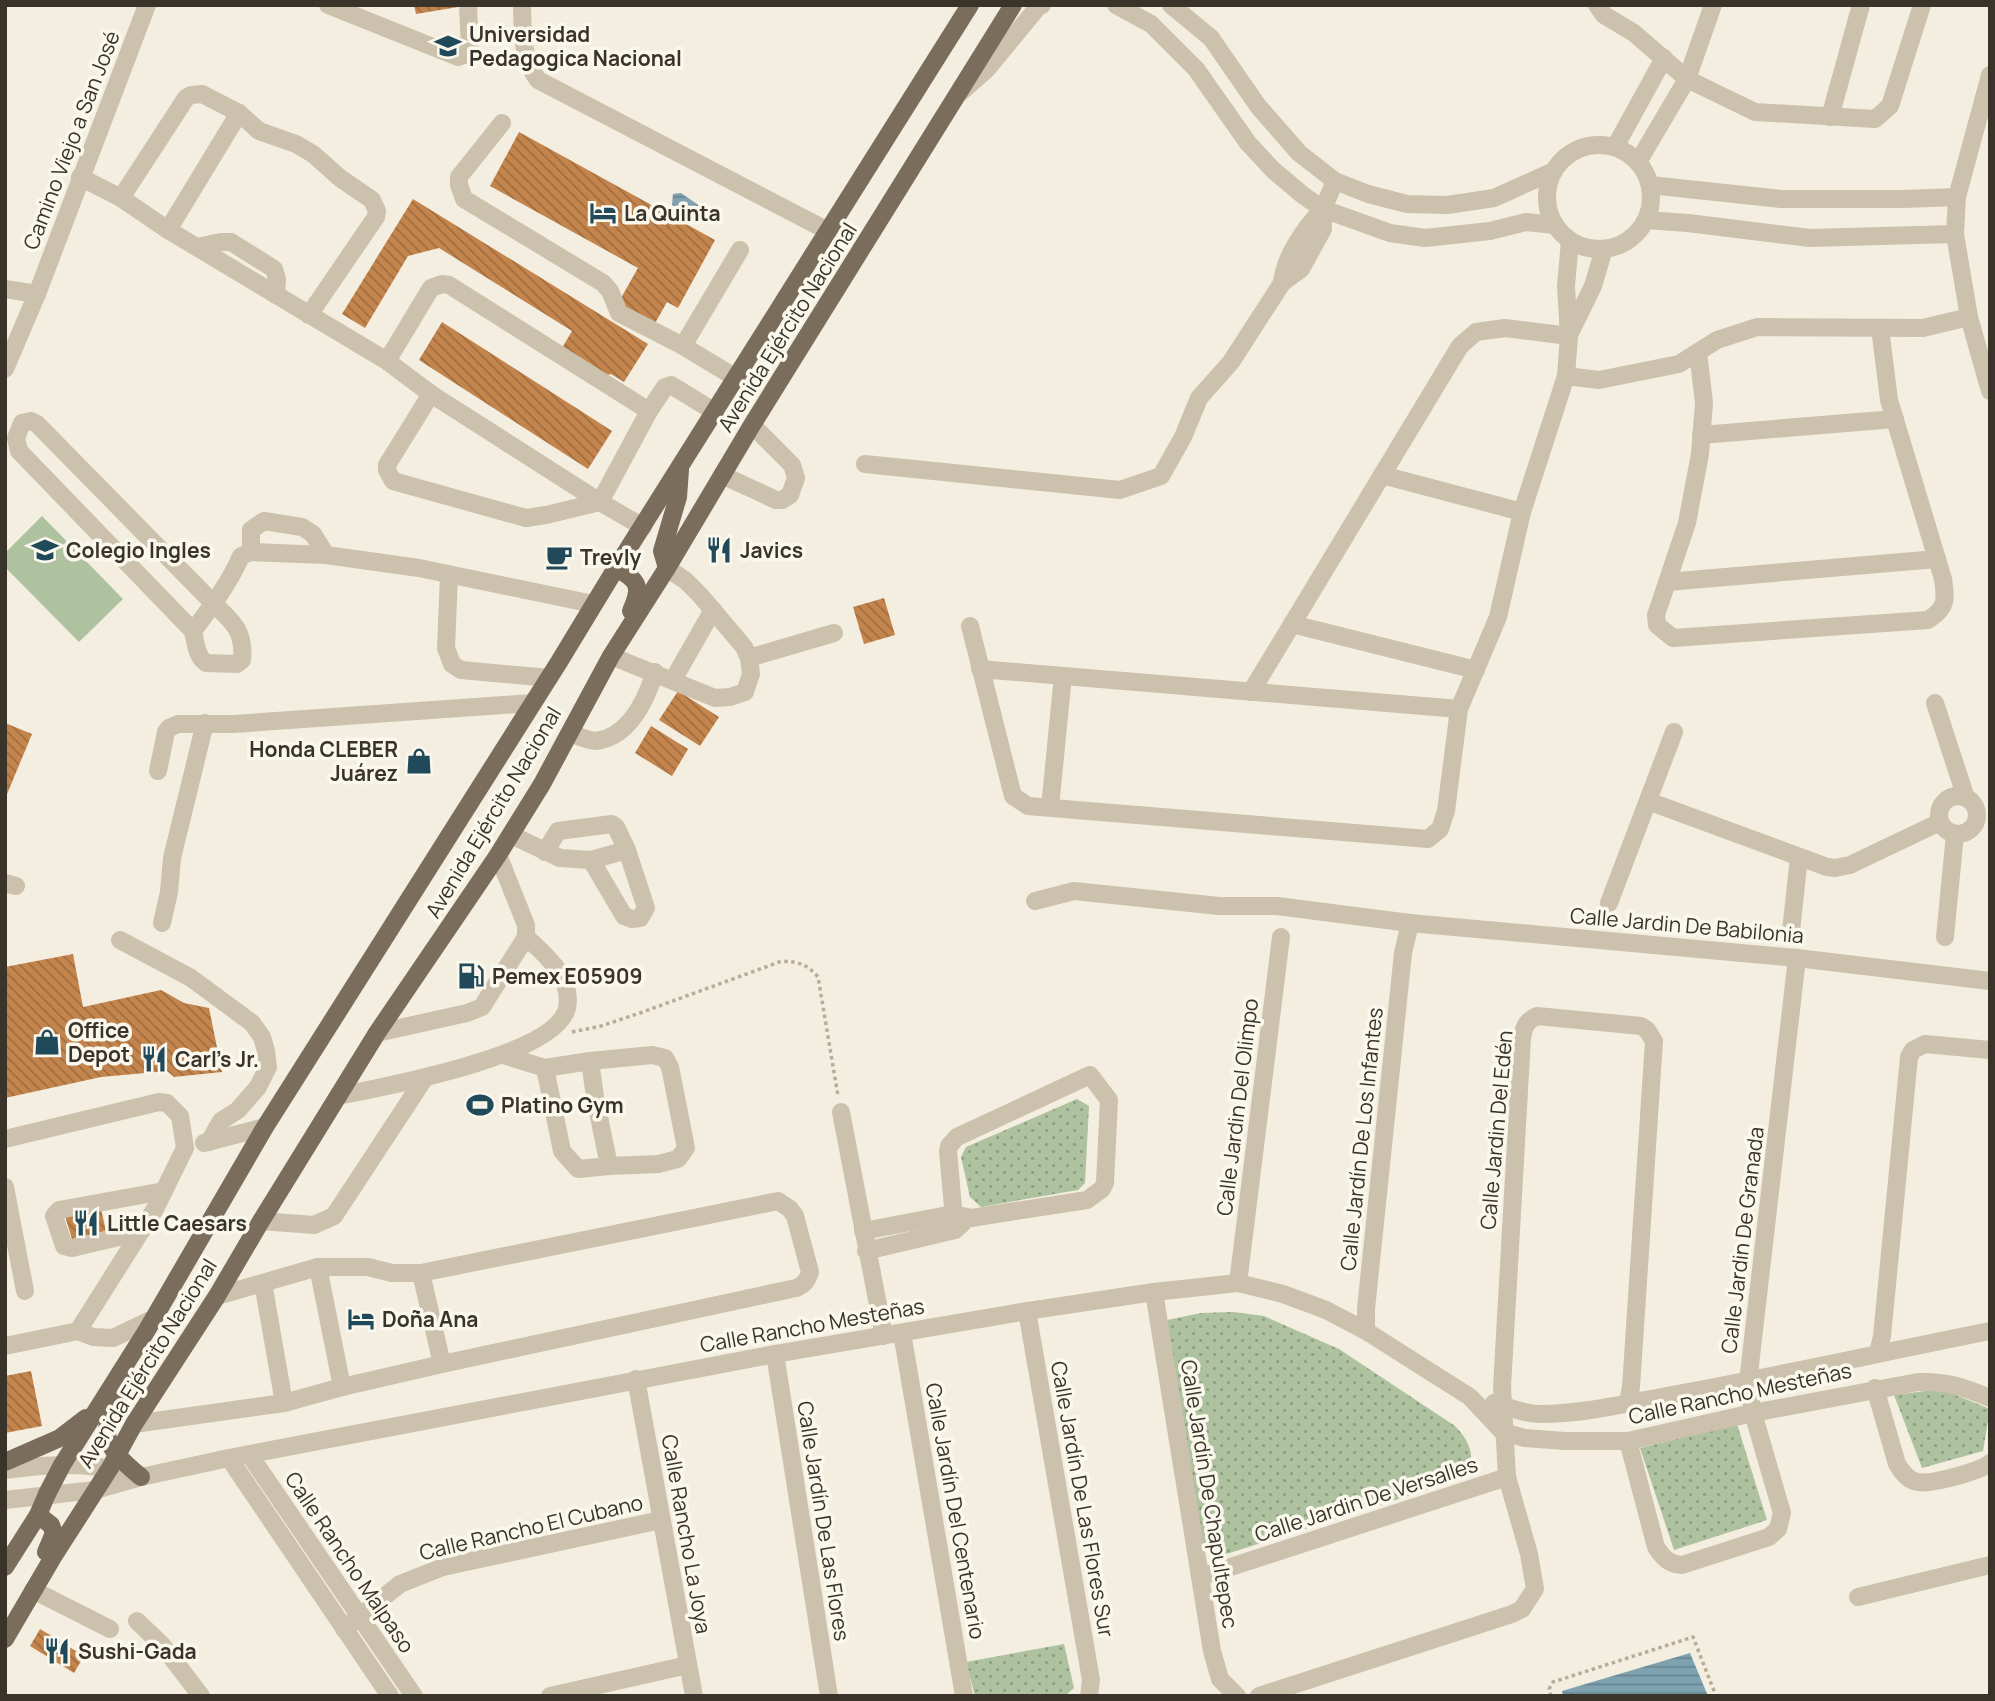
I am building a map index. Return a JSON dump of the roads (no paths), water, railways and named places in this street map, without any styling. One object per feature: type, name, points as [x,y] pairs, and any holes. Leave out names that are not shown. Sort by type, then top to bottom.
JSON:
[{"type":"main road","name":"Avenida Ejército Nacional","points":[[5,1567],[38,1515],[62,1465],[150,1325],[265,1127],[970,5]]},
{"type":"main road","name":"Avenida Ejército Nacional","points":[[5,1639],[134,1424],[217,1296],[377,1033],[511,835],[611,656],[1013,5]]},
{"type":"main road","points":[[667,568],[662,551],[678,497],[680,467]]},
{"type":"main road","points":[[611,656],[638,595],[632,577],[616,568]]},
{"type":"main road","points":[[113,1462],[108,1445],[107,1425],[150,1325]]},
{"type":"main road","points":[[5,1462],[60,1438],[95,1411]]},
{"type":"main road","points":[[5,1630],[53,1538],[51,1525],[38,1515]]},
{"type":"street","name":"Camino Viejo a San José","points":[[7,362],[37,294],[147,5]]},
{"type":"street","points":[[328,5],[458,57],[470,49],[468,5]]},
{"type":"street","points":[[522,5],[524,52],[531,71],[538,80],[828,231]]},
{"type":"street","points":[[958,94],[987,69],[1042,5]]},
{"type":"street","points":[[1116,5],[1151,24],[1196,69],[1248,143],[1273,170],[1304,197],[1323,209],[1390,233],[1425,238],[1490,231],[1526,222],[1555,225]]},
{"type":"street","points":[[1171,5],[1211,38],[1258,106],[1299,153],[1335,181],[1368,194],[1407,204],[1447,205],[1494,198],[1554,171]]},
{"type":"street","points":[[1597,5],[1604,15],[1634,33],[1687,79],[1755,112],[1875,119],[1890,106],[1922,5]]},
{"type":"street","points":[[1638,162],[1687,79],[1713,5]]},
{"type":"street","points":[[1830,117],[1861,5]]},
{"type":"street","points":[[1615,147],[1664,58]]},
{"type":"street","points":[[1990,75],[1957,197],[1955,233],[1969,317],[1990,391]]},
{"type":"street","points":[[121,198],[186,98],[191,95],[202,94],[239,113],[259,131],[296,144],[313,154],[340,178],[372,200],[376,217],[309,314]]},
{"type":"street","points":[[168,230],[239,113]]},
{"type":"street","points":[[502,123],[459,177],[460,192],[464,199],[603,283],[610,291],[619,313],[683,346],[736,378]]},
{"type":"street","points":[[1598,145],[1615,147],[1638,162],[1650,185],[1651,203],[1646,220],[1636,234],[1621,245],[1604,249],[1587,248],[1570,241],[1555,225],[1547,198],[1554,171],[1565,157],[1580,148],[1598,145]]},
{"type":"street","points":[[80,177],[121,198],[168,230],[387,361],[432,394],[643,527]]},
{"type":"street","points":[[865,464],[1120,490],[1161,476],[1199,398],[1231,362],[1282,283],[1283,268],[1311,221],[1323,209],[1335,181]]},
{"type":"street","points":[[1650,185],[1781,198],[1957,197]]},
{"type":"street","points":[[1646,220],[1810,238],[1955,233]]},
{"type":"street","points":[[970,626],[1013,796],[1028,806],[1428,839],[1440,829],[1446,811],[1459,709],[1498,617],[1522,512],[1566,376],[1569,336],[1566,286],[1570,241]]},
{"type":"street","points":[[1569,336],[1593,286],[1604,249]]},
{"type":"street","points":[[683,346],[740,250]]},
{"type":"street","points":[[387,361],[431,288],[442,284],[449,285],[649,411]]},
{"type":"street","points":[[5,289],[37,294]]},
{"type":"street","points":[[1566,376],[1599,380],[1679,364],[1717,340],[1757,327],[1923,328],[1969,317]]},
{"type":"street","points":[[1251,692],[1460,346],[1476,332],[1505,328],[1569,336]]},
{"type":"street","points":[[1698,352],[1703,402],[1700,454],[1687,523],[1656,615],[1657,625],[1673,638],[1928,620],[1940,612],[1945,598],[1943,579],[1889,400],[1880,328]]},
{"type":"street","points":[[432,394],[387,465],[393,481],[526,518],[600,502],[649,411],[665,387],[671,385],[715,412]]},
{"type":"street","points":[[1701,435],[1895,419]]},
{"type":"street","points":[[31,421],[37,424],[237,627],[243,656],[240,663],[203,662],[198,655],[193,631],[19,451],[16,438],[22,423],[31,421]]},
{"type":"street","points":[[722,475],[776,500],[790,495],[796,478],[792,465],[752,425]]},
{"type":"street","points":[[1382,475],[1522,512]]},
{"type":"street","points":[[251,552],[251,530],[264,521],[308,530],[326,555]]},
{"type":"street","points":[[193,631],[233,575],[241,556],[251,552],[326,555],[419,568],[593,604]]},
{"type":"street","points":[[1667,582],[1937,559]]},
{"type":"street","points":[[611,656],[715,698],[745,692],[751,674],[744,647],[686,581],[667,568]]},
{"type":"street","points":[[449,575],[446,648],[452,664],[461,670],[549,678]]},
{"type":"street","points":[[673,680],[713,610]]},
{"type":"street","points":[[1292,624],[1476,670]]},
{"type":"street","points":[[749,658],[834,633]]},
{"type":"street","points":[[980,669],[1459,709]]},
{"type":"street","points":[[570,733],[594,741],[614,736],[634,717],[649,692],[656,672]]},
{"type":"street","points":[[1050,807],[1063,676]]},
{"type":"street","points":[[158,771],[166,732],[177,724],[234,724],[532,703]]},
{"type":"street","points":[[1935,703],[1976,800],[1977,811],[1983,822],[1968,832],[1955,834],[1943,828],[1939,809],[1942,803],[1954,796],[1976,800]]},
{"type":"street","points":[[162,923],[173,858],[205,723]]},
{"type":"street","points":[[1609,903],[1674,732]]},
{"type":"street","points":[[1648,800],[1827,867],[1850,865],[1940,822]]},
{"type":"street","points":[[545,852],[558,831],[612,824],[617,827],[646,908],[640,918],[624,916],[591,860]]},
{"type":"street","points":[[1945,937],[1955,834]]},
{"type":"street","points":[[511,835],[560,858],[591,860],[627,850]]},
{"type":"street","points":[[377,1033],[467,1013],[482,1007],[526,937],[526,925],[498,855]]},
{"type":"street","points":[[1791,931],[1799,856]]},
{"type":"street","name":"Calle Jardin De Babilonia","points":[[1035,901],[1074,891],[1219,906],[1277,906],[1410,923],[1797,958],[1990,981]]},
{"type":"street","name":"Calle Jardín De Los Infantes","points":[[1366,1331],[1403,953],[1410,923]]},
{"type":"street","points":[[338,1096],[424,1079],[503,1055],[551,1030],[567,1009],[566,985],[550,959],[526,937]]},
{"type":"street","name":"Calle Jardin Del Olimpo","points":[[1238,1283],[1281,937]]},
{"type":"street","points":[[120,940],[191,978],[252,1023],[262,1037],[267,1051],[268,1067],[258,1087],[238,1110],[221,1121],[209,1142]]},
{"type":"street","name":"Calle Jardin De Granada","points":[[1628,1441],[1656,1546],[1667,1561],[1682,1565],[1769,1536],[1778,1528],[1782,1513],[1753,1413],[1748,1382],[1797,958]]},
{"type":"street","name":"Calle Jardin Del Edén","points":[[1503,1405],[1502,1374],[1522,1038],[1524,1027],[1530,1019],[1537,1016],[1642,1026],[1654,1041],[1628,1403]]},
{"type":"street","points":[[1878,1353],[1882,1336],[1909,1057],[1913,1050],[1925,1044],[1990,1050]]},
{"type":"street","points":[[503,1055],[545,1068],[652,1055],[665,1058],[670,1068],[686,1148],[678,1159],[658,1164],[578,1169],[562,1151],[545,1068]]},
{"type":"street","points":[[590,1061],[609,1166]]},
{"type":"street","points":[[863,1231],[960,1220],[1087,1200],[1102,1189],[1105,1183],[1109,1100],[1090,1075],[953,1140],[948,1151],[960,1220]]},
{"type":"street","points":[[261,1221],[314,1225],[334,1216],[424,1079]]},
{"type":"street","points":[[5,1139],[159,1102],[167,1103],[180,1116],[185,1149],[140,1232],[78,1331]]},
{"type":"street","name":"Calle Jardín Del Centenario","points":[[841,1112],[866,1251],[893,1335],[964,1696]]},
{"type":"street","points":[[185,1149],[265,1127]]},
{"type":"street","points":[[5,1187],[25,1291]]},
{"type":"street","points":[[140,1232],[72,1248],[64,1246],[54,1216],[59,1210],[164,1191]]},
{"type":"street","points":[[134,1424],[284,1403],[442,1364],[796,1288],[807,1281],[810,1272],[795,1216],[778,1201],[421,1273],[393,1273],[368,1267],[318,1267],[217,1296]]},
{"type":"street","points":[[866,1251],[960,1220]]},
{"type":"street","points":[[318,1267],[342,1387]]},
{"type":"street","points":[[421,1273],[442,1364]]},
{"type":"street","points":[[263,1283],[284,1403]]},
{"type":"street","name":"Calle Rancho Mesteñas","points":[[5,1500],[95,1490],[141,1477],[249,1454],[775,1354],[1027,1311],[1154,1292],[1238,1283],[1283,1294],[1326,1310],[1366,1331],[1470,1397],[1503,1432],[1525,1438],[1628,1441],[1875,1388],[1917,1382],[1939,1381],[1990,1398]]},
{"type":"street","name":"Calle Jardín De Chapultepec","points":[[1154,1292],[1216,1669],[1225,1686],[1237,1696]]},
{"type":"street","name":"Calle Jardín De Las Flores Sur","points":[[1027,1311],[1091,1680],[1089,1696]]},
{"type":"street","points":[[5,1346],[78,1331],[93,1338],[113,1338],[150,1325]]},
{"type":"street","name":"Calle Rancho Mesteñas","points":[[1470,1397],[1519,1412],[1538,1414],[1583,1411],[1748,1382],[1990,1331]]},
{"type":"street","name":"Calle Jardín De Las Flores","points":[[775,1354],[829,1696]]},
{"type":"street","name":"Calle Rancho La Joya","points":[[636,1380],[694,1696]]},
{"type":"street","points":[[1875,1388],[1897,1464],[1912,1480],[1924,1483],[1978,1471],[1990,1463]]},
{"type":"street","points":[[1259,1696],[1522,1609],[1535,1589],[1530,1554],[1507,1478],[1503,1405]]},
{"type":"street","name":"Calle Rancho Malpaso","points":[[249,1454],[414,1696]]},
{"type":"street","name":"Calle Rancho Malpaso","points":[[229,1458],[390,1696]]},
{"type":"street","name":"Calle Rancho Mesteñas","points":[[5,1470],[113,1462],[141,1477]]},
{"type":"street","name":"Calle Jardin De Versalles","points":[[1200,1577],[1507,1478]]},
{"type":"street","name":"Calle Rancho El Cubano","points":[[344,1629],[400,1584],[443,1567],[661,1520]]},
{"type":"street","points":[[1858,1597],[1990,1565]]},
{"type":"street","points":[[33,1590],[110,1629]]},
{"type":"street","points":[[137,1620],[162,1645],[201,1696]]},
{"type":"street","points":[[556,1695],[603,1689],[688,1665]]},
{"type":"water","points":[[681,193],[707,211],[700,224],[672,205],[673,194]]},
{"type":"water","points":[[1690,1653],[1708,1696],[1563,1696],[1562,1691]]},
{"type":"place","name":"Universidad Pedagogica Nacional","points":[[448,46]]},
{"type":"place","name":"La Quinta","points":[[603,213]]},
{"type":"place","name":"Colegio Ingles","points":[[45,550]]},
{"type":"place","name":"Javics","points":[[719,550]]},
{"type":"place","name":"Trevly","points":[[559,557]]},
{"type":"place","name":"Honda CLEBER Juárez","points":[[419,761]]},
{"type":"place","name":"Pemex E05909","points":[[471,976]]},
{"type":"place","name":"Office Depot","points":[[47,1042]]},
{"type":"place","name":"Carl's Jr.","points":[[154,1059]]},
{"type":"place","name":"Platino Gym","points":[[480,1105]]},
{"type":"place","name":"Little Caesars","points":[[86,1223]]},
{"type":"place","name":"Doña Ana","points":[[361,1319]]},
{"type":"place","name":"Sushi-Gada","points":[[57,1651]]}]
